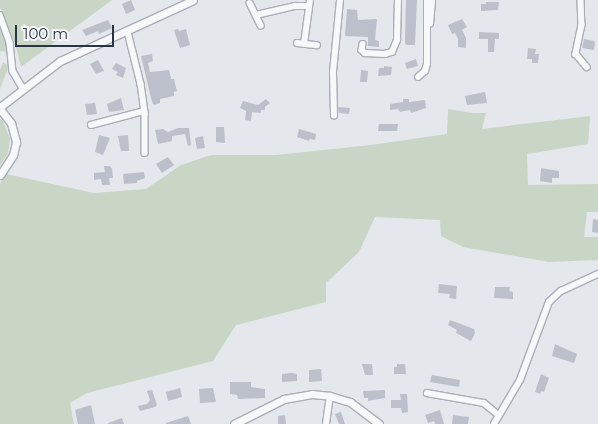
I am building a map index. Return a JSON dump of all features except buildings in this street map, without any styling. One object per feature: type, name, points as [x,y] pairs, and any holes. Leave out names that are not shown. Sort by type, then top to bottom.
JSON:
[{"type":"street","points":[[0,175],[13,155],[16,142],[11,123],[0,108],[23,88],[60,61],[128,32],[193,0]]},
{"type":"street","points":[[334,116],[333,72],[340,0]]},
{"type":"street","points":[[363,44],[362,50],[365,53],[385,54],[392,52],[397,40],[398,0]]},
{"type":"street","points":[[418,76],[425,71],[427,64],[427,0]]},
{"type":"street","points":[[428,31],[432,0]]},
{"type":"street","points":[[581,0],[582,25],[576,54],[587,67]]},
{"type":"street","points":[[250,3],[261,26]]},
{"type":"street","points":[[256,15],[309,3],[300,43],[318,45]]},
{"type":"street","points":[[0,15],[10,43],[13,71],[23,88]]},
{"type":"street","points":[[128,32],[141,84],[145,153]]},
{"type":"street","points":[[91,125],[144,111]]},
{"type":"street","points":[[494,424],[520,380],[549,302],[561,291],[598,274]]},
{"type":"street","points":[[428,393],[484,403],[499,414]]},
{"type":"street","points":[[234,424],[284,399],[309,394],[330,396],[360,408],[379,424]]},
{"type":"street","points":[[326,424],[330,396]]},
{"type":"green space","points":[[0,0],[112,0],[21,67],[15,43],[0,7]]},
{"type":"green space","points":[[0,23],[3,33],[8,52],[0,51]]},
{"type":"green space","points":[[3,62],[9,66],[0,89],[0,70]]},
{"type":"green space","points":[[448,109],[486,113],[482,129],[590,116],[588,144],[527,154],[528,185],[598,184],[598,212],[587,212],[584,237],[598,237],[598,260],[549,262],[463,247],[441,236],[440,220],[375,217],[359,252],[326,283],[326,302],[236,325],[213,361],[87,393],[70,403],[74,424],[0,424],[0,184],[6,174],[94,193],[146,189],[181,165],[211,155],[276,155],[371,145],[447,134]]},
{"type":"green space","points":[[0,119],[3,121],[10,139],[8,153],[0,166]]}]
